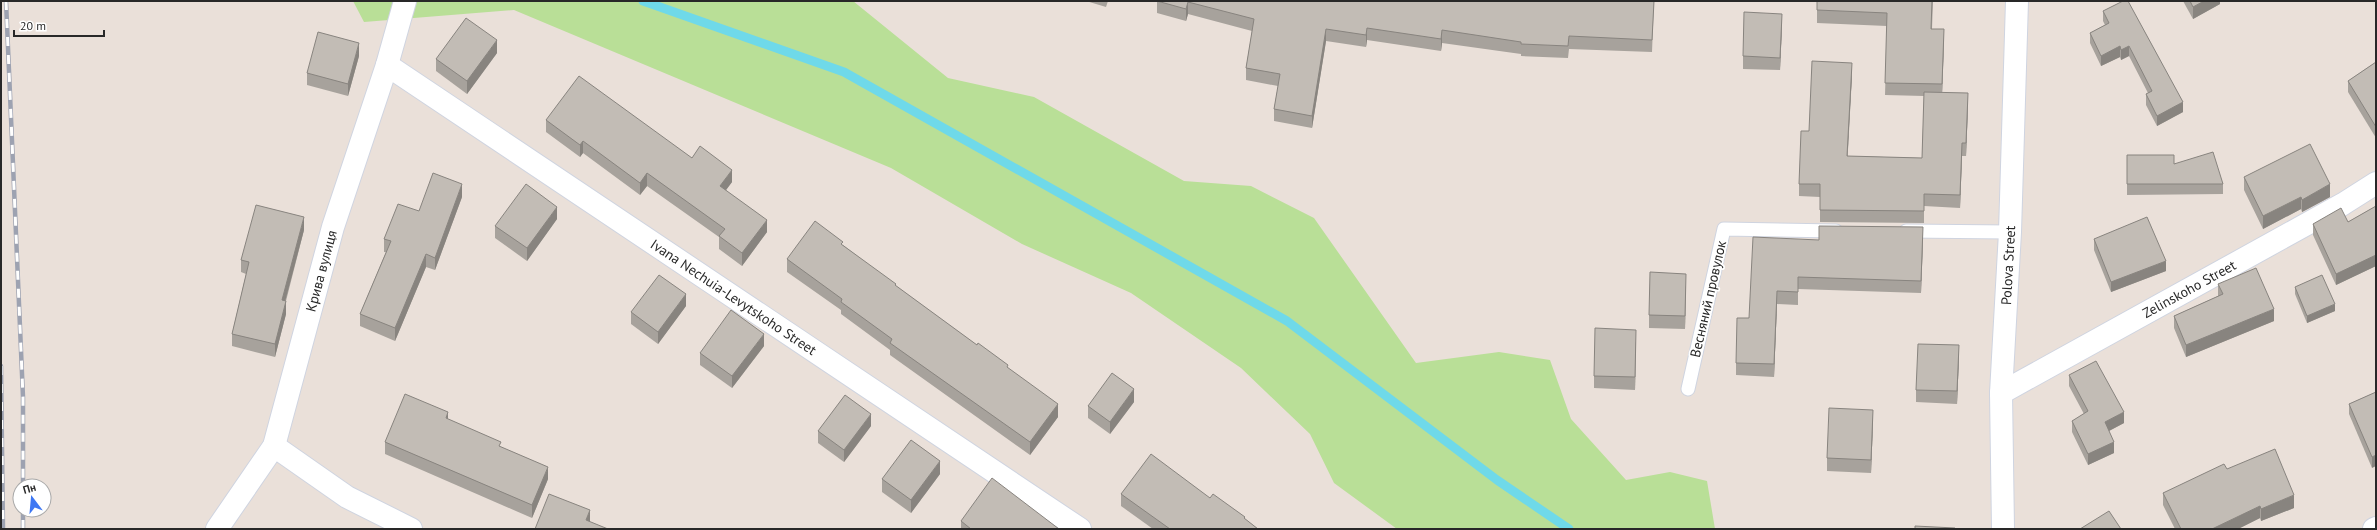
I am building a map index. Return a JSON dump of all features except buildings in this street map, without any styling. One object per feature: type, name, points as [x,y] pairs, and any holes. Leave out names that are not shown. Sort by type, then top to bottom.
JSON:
[{"type":"street","name":"Крива вулиця","points":[[217,529],[274,446],[333,227],[387,65],[405,1]]},
{"type":"street","name":"Polova Street","points":[[2002,529],[2001,393],[2010,232],[2017,1]]},
{"type":"street","name":"Ivana Nechuia-Levytskoho Street","points":[[387,65],[1080,529]]},
{"type":"street","name":"Zelinskoho Street","points":[[2001,393],[2343,204],[2376,183]]},
{"type":"street","points":[[274,446],[347,497],[411,529]]},
{"type":"lane","name":"Весняний провулок","points":[[1688,389],[1724,229],[1851,231]]},
{"type":"lane","points":[[1891,231],[2010,232]]},
{"type":"green space","points":[[353,1],[853,1],[948,78],[1034,97],[1184,181],[1251,186],[1314,218],[1416,363],[1499,352],[1550,360],[1571,419],[1626,480],[1670,472],[1707,481],[1715,529],[1397,529],[1334,483],[1310,434],[1241,368],[1131,293],[1022,244],[891,168],[514,10],[364,22]]},
{"type":"waterway","points":[[643,1],[844,72],[1287,321],[1497,480],[1569,529]]},
{"type":"railway","points":[[6,1],[23,397],[23,478]]},
{"type":"railway","points":[[1,366],[3,529]]},
{"type":"railway","points":[[23,518],[23,529]]}]
